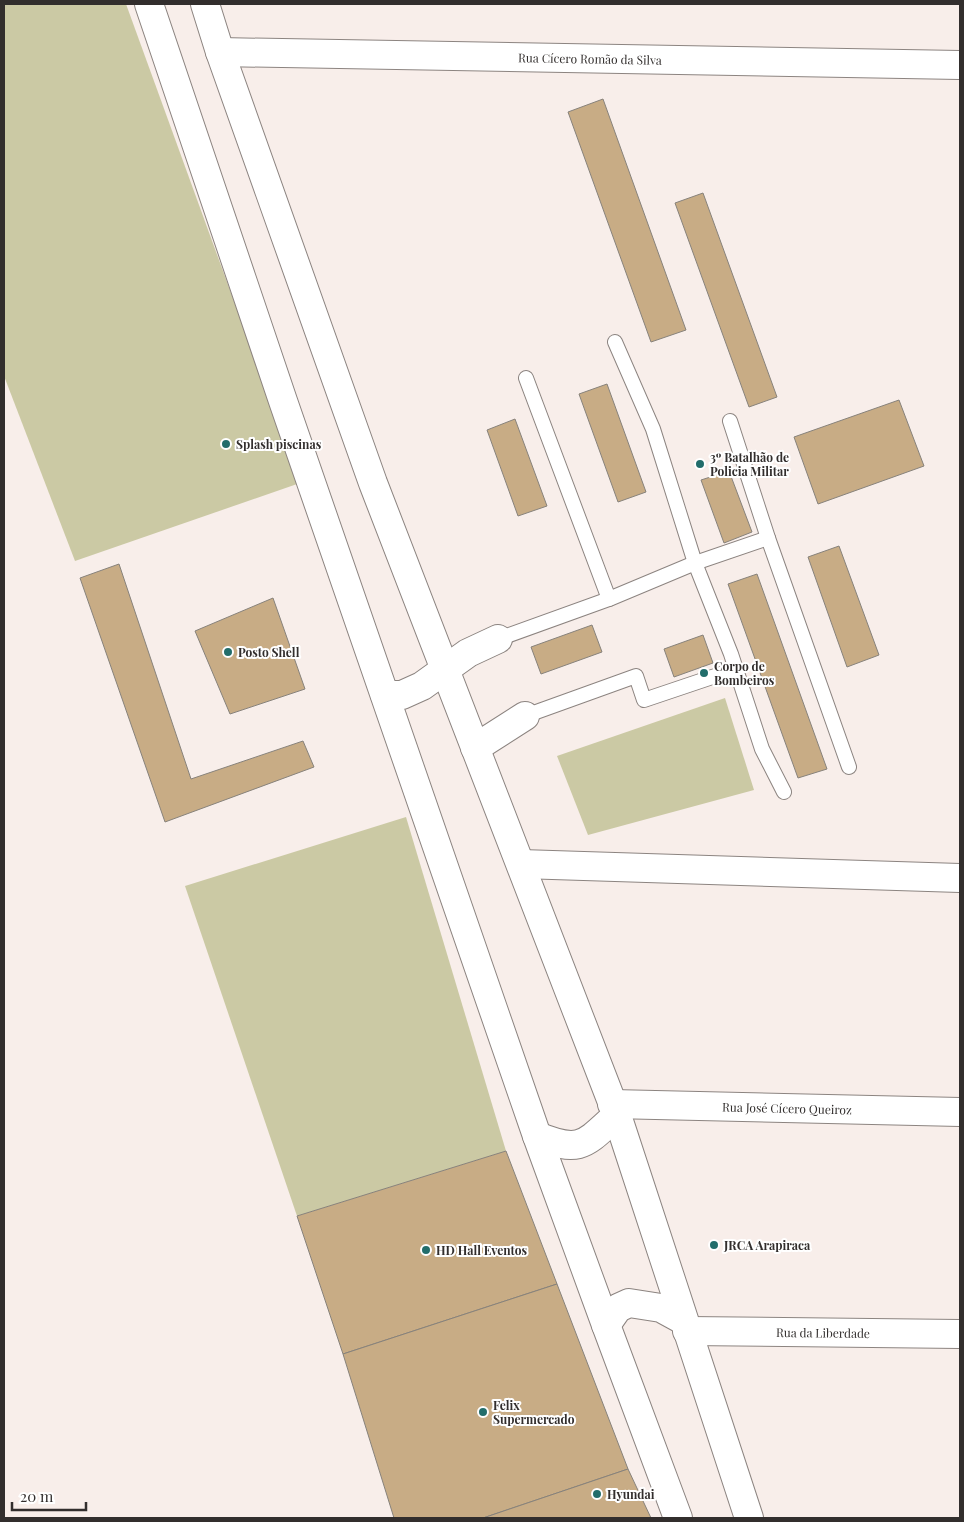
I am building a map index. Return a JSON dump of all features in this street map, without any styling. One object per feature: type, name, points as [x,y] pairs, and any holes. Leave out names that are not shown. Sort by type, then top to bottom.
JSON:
[{"type":"main road","points":[[149,4],[280,392],[538,1136],[678,1518]]},
{"type":"main road","points":[[205,4],[220,52],[372,483],[615,1109],[749,1518]]},
{"type":"main road","name":"Rua Cícero Romão da Silva","points":[[220,52],[960,65]]},
{"type":"main road","points":[[385,694],[402,695],[422,686],[468,653],[498,639]]},
{"type":"main road","points":[[476,748],[525,716]]},
{"type":"main road","points":[[521,864],[960,878]]},
{"type":"main road","points":[[538,1136],[554,1143],[569,1146],[589,1141],[615,1109]]},
{"type":"main road","name":"Rua José Cícero Queiroz","points":[[615,1109],[960,1112]]},
{"type":"main road","points":[[606,1325],[618,1308],[629,1302],[661,1308],[685,1325]]},
{"type":"main road","name":"Rua da Liberdade","points":[[685,1325],[960,1334]]},
{"type":"lane","points":[[615,342],[653,429],[696,563],[736,668],[762,749],[784,792]]},
{"type":"lane","points":[[526,378],[609,599]]},
{"type":"lane","points":[[730,421],[768,538],[850,767]]},
{"type":"lane","points":[[498,639],[609,599],[696,563],[768,538]]},
{"type":"lane","points":[[525,716],[636,676],[644,700],[736,668]]},
{"type":"shaded area","points":[[4,4],[126,4],[300,483],[75,561],[4,376]]},
{"type":"shaded area","points":[[725,698],[754,790],[588,835],[557,756]]},
{"type":"shaded area","points":[[406,817],[506,1151],[297,1216],[185,886]]},
{"type":"building","points":[[603,99],[686,330],[651,342],[568,112]]},
{"type":"building","points":[[703,193],[777,397],[749,407],[675,203]]},
{"type":"building","points":[[607,384],[646,492],[618,502],[579,394]]},
{"type":"building","points":[[899,400],[924,466],[818,504],[794,437]]},
{"type":"building","points":[[515,419],[547,506],[518,516],[487,430]]},
{"type":"building","points":[[729,471],[752,532],[724,543],[701,480]]},
{"type":"building","points":[[839,546],[879,655],[847,667],[808,557]]},
{"type":"building","points":[[119,564],[191,779],[303,741],[314,767],[165,822],[80,578]]},
{"type":"building","points":[[757,574],[827,769],[798,778],[728,584]]},
{"type":"building","points":[[273,598],[305,689],[230,714],[195,631]]},
{"type":"building","points":[[592,625],[602,652],[541,674],[531,647]]},
{"type":"building","points":[[703,635],[713,663],[674,677],[664,649]]},
{"type":"building","name":"HD Hall Eventos","points":[[506,1151],[557,1284],[343,1354],[297,1216]]},
{"type":"building","name":"Felix Supermercado","points":[[557,1284],[628,1469],[483,1518],[394,1518],[343,1354]]},
{"type":"building","name":"Hyundai","points":[[628,1469],[651,1518],[483,1518]]},
{"type":"place","name":"Splash piscinas","points":[[226,444]]},
{"type":"place","name":"3º Batalhão de Policia Militar","points":[[700,464]]},
{"type":"place","name":"Posto Shell","points":[[228,652]]},
{"type":"place","name":"Corpo de Bombeiros","points":[[704,673]]},
{"type":"place","name":"JRCA Arapiraca","points":[[714,1245]]},
{"type":"place","name":"HD Hall Eventos","points":[[426,1250]]},
{"type":"place","name":"Felix Supermercado","points":[[483,1412]]},
{"type":"place","name":"Hyundai","points":[[597,1494]]}]
